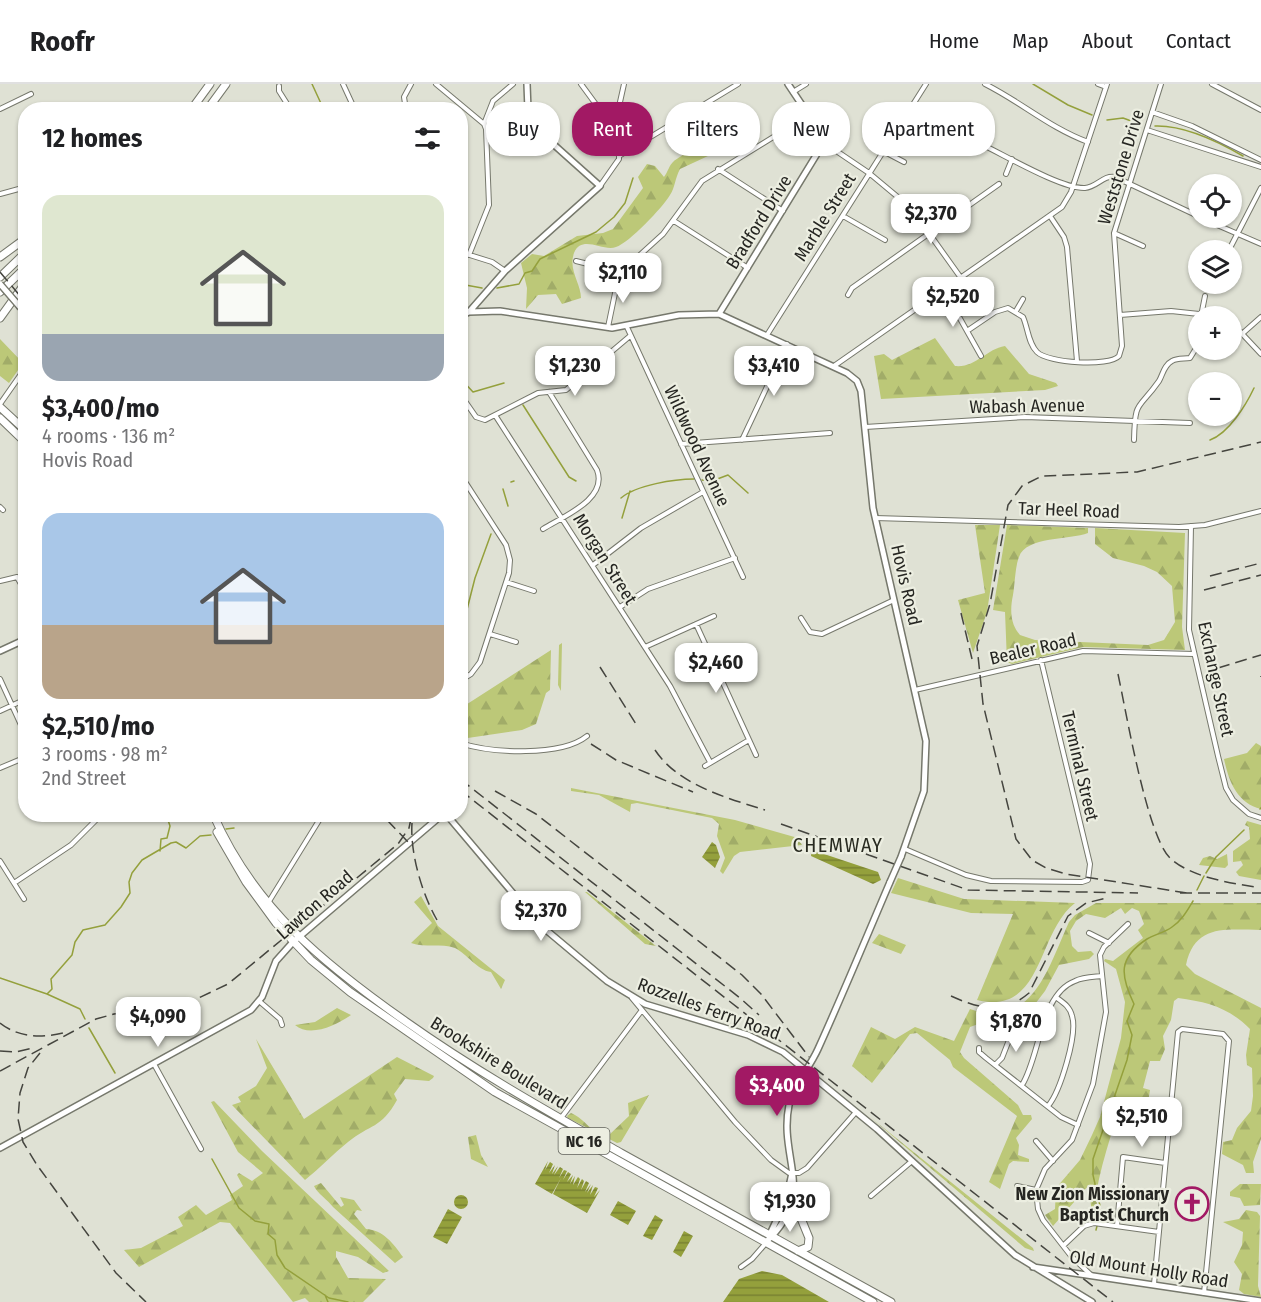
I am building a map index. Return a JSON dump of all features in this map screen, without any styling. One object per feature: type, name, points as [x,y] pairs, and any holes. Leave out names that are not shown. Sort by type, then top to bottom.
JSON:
[{"type":"highway","points":[[197,102],[210,84]]},
{"type":"highway","points":[[213,102],[224,86]]},
{"type":"highway","points":[[0,257],[18,244]]},
{"type":"highway","points":[[0,277],[18,260]]},
{"type":"highway","points":[[0,292],[18,275]]},
{"type":"highway","points":[[0,318],[18,293]]},
{"type":"highway","points":[[0,405],[18,423]]},
{"type":"highway","points":[[0,418],[18,435]]},
{"type":"highway","name":"Brookshire Boulevard","points":[[212,822],[236,867],[266,906],[296,940],[350,992],[498,1089],[769,1238],[798,1251],[891,1302]]},
{"type":"highway","name":"Brookshire Boulevard","points":[[217,822],[266,906]]},
{"type":"highway","name":"Brookshire Boulevard","points":[[498,1089],[560,1119],[769,1238],[873,1302]]},
{"type":"highway","points":[[788,1204],[798,1211],[809,1240],[807,1248],[798,1251]]},
{"type":"street","points":[[343,84],[351,102]]},
{"type":"street","points":[[405,102],[404,97],[411,84]]},
{"type":"street","points":[[436,84],[458,102]]},
{"type":"street","points":[[505,272],[492,262],[470,255],[489,205],[484,124],[493,101],[513,84]]},
{"type":"street","points":[[527,84],[528,110],[533,126],[600,186]]},
{"type":"street","points":[[580,84],[593,102]]},
{"type":"street","points":[[621,102],[624,84]]},
{"type":"street","points":[[653,135],[738,84]]},
{"type":"street","points":[[788,84],[800,102]]},
{"type":"street","points":[[793,92],[806,84]]},
{"type":"street","name":"Marble Street","points":[[914,102],[926,84]]},
{"type":"street","points":[[985,84],[1007,95],[1053,126],[1088,142]]},
{"type":"street","points":[[834,366],[1050,216],[1066,202],[1074,186],[1106,85],[1098,84]]},
{"type":"street","name":"Weststone Drive","points":[[1016,311],[1025,321],[1037,352],[1047,358],[1106,363],[1119,357],[1122,346],[1114,233],[1161,84]]},
{"type":"street","points":[[1212,84],[1261,110]]},
{"type":"street","points":[[279,86],[279,91],[286,102]]},
{"type":"street","points":[[0,109],[31,94]]},
{"type":"street","points":[[468,111],[484,124]]},
{"type":"street","points":[[1152,112],[1192,126],[1261,160]]},
{"type":"street","points":[[1147,130],[1261,167]]},
{"type":"street","points":[[608,328],[615,285],[620,272],[674,221],[697,187],[718,169],[772,137]]},
{"type":"street","points":[[995,151],[1074,186],[1090,187],[1112,176],[1188,211]]},
{"type":"street","points":[[469,312],[505,272],[600,186],[614,170],[619,156]]},
{"type":"street","name":"Bradford Drive","points":[[719,314],[818,156]]},
{"type":"street","points":[[844,156],[869,173],[911,208],[961,278]]},
{"type":"street","name":"Marble Street","points":[[767,335],[880,156]]},
{"type":"street","points":[[893,156],[904,162]]},
{"type":"street","points":[[1006,174],[1012,159]]},
{"type":"street","points":[[718,169],[784,211]]},
{"type":"street","points":[[848,295],[852,288],[999,184]]},
{"type":"street","points":[[1234,240],[1261,188]]},
{"type":"street","points":[[0,194],[18,189]]},
{"type":"street","points":[[843,216],[885,240]]},
{"type":"street","points":[[1050,216],[1064,237],[1067,247],[1077,361]]},
{"type":"street","points":[[674,221],[748,268]]},
{"type":"street","points":[[1223,228],[1261,244]]},
{"type":"street","points":[[1114,233],[1143,246]]},
{"type":"street","points":[[576,261],[620,272]]},
{"type":"street","points":[[0,284],[18,305]]},
{"type":"street","points":[[944,290],[981,356]]},
{"type":"street","points":[[1203,306],[1205,296]]},
{"type":"street","points":[[967,331],[999,310],[1016,311],[1023,299]]},
{"type":"street","name":"Hovis Road","points":[[469,312],[500,311],[608,328],[685,314],[719,314],[834,366],[852,376],[858,383],[875,518],[924,728],[926,769],[921,803],[905,849],[807,1071],[793,1090],[788,1109],[794,1189],[769,1238]]},
{"type":"street","points":[[1120,315],[1171,311],[1188,313]]},
{"type":"street","points":[[1261,317],[1243,333],[1261,354]]},
{"type":"street","name":"Wildwood Avenue","points":[[626,325],[743,577]]},
{"type":"street","points":[[468,405],[477,418],[485,420],[538,393],[568,388],[630,336]]},
{"type":"street","points":[[741,440],[787,344]]},
{"type":"street","points":[[1134,440],[1134,420],[1138,404],[1160,380],[1167,364],[1176,359],[1188,358]]},
{"type":"street","points":[[0,405],[18,379]]},
{"type":"street","points":[[543,529],[594,496],[599,479],[597,470],[549,392]]},
{"type":"street","name":"Morgan Street","points":[[495,415],[503,423],[677,698],[710,762]]},
{"type":"street","name":"Wabash Avenue","points":[[864,427],[1024,417],[1188,423]]},
{"type":"street","points":[[681,444],[830,433]]},
{"type":"street","points":[[468,487],[507,548],[510,563],[490,634],[478,665],[468,674]]},
{"type":"street","points":[[593,565],[641,528],[703,492]]},
{"type":"street","name":"Tar Heel Road","points":[[875,518],[1191,526],[1261,511]]},
{"type":"street","name":"Exchange Street","points":[[1191,526],[1188,622],[1226,788],[1243,810],[1261,818]]},
{"type":"street","points":[[620,607],[648,589],[735,558]]},
{"type":"street","points":[[0,581],[13,576],[18,578]]},
{"type":"street","points":[[506,582],[534,591]]},
{"type":"street","points":[[801,618],[810,632],[822,634],[894,600]]},
{"type":"street","points":[[645,647],[714,616]]},
{"type":"street","points":[[696,624],[756,755]]},
{"type":"street","points":[[490,634],[516,642]]},
{"type":"street","points":[[0,651],[18,643]]},
{"type":"street","name":"Bealer Road","points":[[915,690],[1090,650],[1194,654]]},
{"type":"street","name":"Terminal Street","points":[[905,849],[966,874],[991,881],[1082,882],[1089,878],[1090,864],[1041,660]]},
{"type":"street","points":[[0,679],[18,718]]},
{"type":"street","points":[[0,711],[18,702]]},
{"type":"street","points":[[468,745],[490,749],[539,749],[569,745],[586,736]]},
{"type":"street","points":[[705,766],[749,740]]},
{"type":"street","points":[[0,768],[18,760]]},
{"type":"street","points":[[14,883],[70,845],[94,822]]},
{"type":"street","points":[[266,906],[318,822]]},
{"type":"street","name":"Lawton Road","points":[[0,1148],[245,1014],[259,1001],[276,961],[296,940],[436,822]]},
{"type":"street","name":"Rozzelles Ferry Road","points":[[452,822],[539,924],[607,981],[632,998],[759,1040],[783,1052],[913,1161],[1006,1247],[1031,1266],[1092,1302]]},
{"type":"street","points":[[0,861],[24,898]]},
{"type":"street","points":[[1091,1275],[1040,1214],[1036,1190],[1041,1174],[1069,1146],[1093,1084],[1104,1031],[1106,1000],[1100,955],[1108,943],[1128,924]]},
{"type":"street","points":[[1089,933],[1108,943]]},
{"type":"street","points":[[1022,1085],[1032,1066],[1044,1017],[1063,989],[1075,981],[1102,976]]},
{"type":"street","points":[[632,998],[749,1137],[779,1167],[792,1173],[807,1168],[856,1112]]},
{"type":"street","points":[[1048,1106],[1059,1089],[1073,1027],[1070,1010],[1057,998]]},
{"type":"street","points":[[259,1001],[280,1019],[282,1025]]},
{"type":"street","points":[[560,1119],[642,1010]]},
{"type":"street","points":[[1154,1284],[1180,1029],[1223,1034],[1228,1037],[1204,1293]]},
{"type":"street","points":[[995,1065],[1006,1050],[1009,1040],[1006,1036]]},
{"type":"street","points":[[979,1048],[980,1052],[995,1065],[1048,1106],[1078,1125]]},
{"type":"street","points":[[154,1064],[201,1149]]},
{"type":"street","points":[[1036,1142],[1053,1161]]},
{"type":"street","points":[[1117,1226],[1123,1158],[1165,1163]]},
{"type":"street","points":[[871,1196],[913,1161]]},
{"type":"street","points":[[1017,1186],[1036,1190]]},
{"type":"street","points":[[1064,1245],[1089,1224],[1159,1232]]},
{"type":"street","points":[[741,1267],[757,1255],[769,1238]]},
{"type":"street","name":"Old Mount Holly Road","points":[[1031,1266],[1261,1301]]},
{"type":"green space","points":[[682,156],[708,156],[680,169],[672,192],[666,201],[622,244],[611,248],[587,244],[578,247],[574,253],[573,265],[581,298],[562,304],[556,294],[538,295],[526,309],[527,288],[521,263],[532,254],[544,256],[577,236],[603,233],[613,229],[643,188],[638,177],[647,164],[655,166],[664,177],[674,161]]},
{"type":"green space","points":[[935,338],[955,366],[969,364],[1005,346],[1029,374],[1056,383],[1058,386],[1045,390],[881,399],[874,356],[884,354],[892,360]]},
{"type":"green space","points":[[0,339],[18,358],[18,370],[9,383],[0,376]]},
{"type":"green space","points":[[975,525],[1000,525],[987,612],[973,653],[958,600],[985,593]]},
{"type":"green space","points":[[1007,525],[1088,528],[1088,533],[1030,545],[1019,557],[1011,606],[1012,616],[1020,635],[1035,640],[1148,645],[1164,640],[1175,622],[1172,586],[1157,572],[1113,558],[1095,544],[1095,528],[1185,533],[1182,627],[1185,650],[1083,647],[1012,664],[1007,662],[1005,612],[993,610]]},
{"type":"green space","points":[[562,643],[561,691],[558,685],[559,645]]},
{"type":"green space","points":[[551,650],[550,690],[546,693],[536,724],[522,730],[468,738],[468,703]]},
{"type":"green space","points":[[1256,743],[1261,746],[1261,809],[1240,797],[1229,776],[1224,759],[1247,753]]},
{"type":"green space","points":[[571,788],[735,820],[798,838],[802,845],[740,852],[734,856],[723,874],[720,871],[725,858],[717,836],[719,824],[712,818],[637,803],[631,804],[630,812],[599,795],[571,791]]},
{"type":"green space","points":[[1247,821],[1261,825],[1261,880],[1239,876],[1236,872],[1243,865],[1241,861],[1233,862],[1233,851],[1250,839],[1249,827],[1245,825]]},
{"type":"green space","points":[[1227,854],[1228,865],[1225,868],[1199,865],[1203,858],[1210,856],[1217,859]]},
{"type":"green space","points":[[898,878],[964,899],[1075,903],[1062,916],[1036,969],[1027,984],[1015,996],[999,1002],[977,1000],[1013,914],[971,913],[891,893]]},
{"type":"green space","points":[[585,892],[587,892],[656,946],[645,944]]},
{"type":"green space","points":[[421,896],[438,926],[505,980],[501,989],[491,972],[481,968],[455,948],[411,943],[432,923],[414,902]]},
{"type":"green space","points":[[1096,903],[1261,903],[1261,930],[1225,930],[1205,935],[1190,951],[1186,965],[1195,974],[1261,1008],[1261,1139],[1253,1162],[1254,1173],[1246,1173],[1243,1165],[1222,1154],[1223,1142],[1232,1140],[1237,1128],[1251,1111],[1252,1068],[1247,1065],[1246,1055],[1250,1029],[1234,1015],[1217,1007],[1178,998],[1174,1001],[1171,1020],[1163,1036],[1165,1049],[1160,1061],[1150,1061],[1143,1088],[1150,1090],[1144,1128],[1135,1133],[1111,1135],[1096,1195],[1102,1218],[1092,1217],[1089,1185],[1053,1226],[1045,1215],[1055,1209],[1056,1188],[1080,1160],[1100,1117],[1121,1038],[1125,1002],[1116,969],[1104,961],[1105,959],[1113,961],[1143,938],[1138,930],[1144,924],[1139,911],[1132,908],[1125,914],[1121,908],[1105,918],[1086,914],[1076,921],[1070,931],[1072,946],[1078,952],[1091,951],[1094,954],[1089,959],[1059,965],[1045,991],[1029,1012],[1024,1034],[1025,1013],[993,1024],[990,1031],[984,1022],[970,1027],[960,1052],[964,1058],[1018,1105],[1023,1115],[1031,1115],[1032,1119],[1016,1138],[1019,1145],[1018,1155],[1029,1159],[1029,1162],[1013,1161],[1009,1164],[1000,1189],[989,1182],[1017,1116],[953,1067],[950,1060],[917,1033],[910,1034],[872,1083],[852,1066],[871,1027],[895,1039],[915,1027],[954,1041],[970,1009],[992,1013],[1009,1011],[1024,1002],[1036,990],[1045,974],[1069,922],[1075,915]]},
{"type":"green space","points":[[879,934],[906,945],[901,954],[872,943]]},
{"type":"green space","points":[[337,1008],[351,1015],[323,1029],[301,1029],[295,1025],[315,1022]]},
{"type":"green space","points":[[256,1039],[304,1119],[397,1057],[434,1076],[429,1081],[405,1079],[394,1094],[397,1100],[386,1116],[348,1142],[305,1180],[232,1105],[241,1102],[238,1097],[256,1086],[267,1068]]},
{"type":"green space","points":[[649,1095],[621,1142],[617,1143],[567,1116],[571,1113],[593,1130],[609,1135],[629,1116],[628,1103]]},
{"type":"green space","points":[[214,1101],[262,1151],[389,1271],[383,1273],[358,1257],[336,1251],[336,1257],[348,1278],[386,1279],[363,1302],[309,1302],[305,1298],[293,1302],[230,1223],[220,1222],[139,1267],[124,1250],[141,1248],[183,1226],[178,1217],[196,1205],[206,1215],[232,1200],[230,1195],[243,1186],[237,1175],[239,1173],[252,1181],[263,1173],[238,1152],[211,1102]]},
{"type":"green space","points":[[870,1117],[1033,1248],[1034,1251],[1025,1248]]},
{"type":"green space","points":[[476,1135],[481,1155],[488,1167],[471,1159],[468,1137]]},
{"type":"green space","points":[[321,1183],[341,1207],[344,1205],[340,1197],[354,1200],[362,1211],[357,1210],[354,1214],[366,1229],[383,1235],[403,1257],[395,1263],[318,1191],[314,1186]]},
{"type":"green space","points":[[1240,1184],[1261,1184],[1260,1205],[1244,1206],[1240,1198],[1230,1196],[1230,1192]]},
{"type":"green space","points":[[1246,1210],[1257,1212],[1260,1216],[1258,1286],[1261,1297],[1244,1294],[1239,1290],[1242,1274],[1234,1262],[1242,1245],[1243,1232],[1223,1222],[1239,1219]]},
{"type":"shaded area","points":[[712,842],[716,845],[720,857],[715,868],[702,857]]},
{"type":"shaded area","points":[[812,850],[878,872],[881,880],[873,884],[811,856]]},
{"type":"shaded area","points":[[548,1161],[545,1170],[550,1162],[553,1164],[549,1173],[555,1165],[552,1174],[558,1166],[554,1175],[560,1167],[563,1169],[559,1178],[564,1170],[567,1171],[563,1180],[568,1172],[571,1174],[567,1182],[573,1175],[570,1184],[575,1176],[573,1185],[578,1177],[580,1179],[577,1188],[582,1179],[584,1181],[581,1190],[586,1181],[589,1183],[585,1192],[591,1184],[587,1193],[593,1185],[590,1195],[595,1187],[598,1188],[594,1197],[600,1190],[587,1213],[553,1194],[561,1178],[552,1194],[535,1184]]},
{"type":"shaded area","points":[[461,1195],[466,1197],[468,1202],[466,1207],[461,1209],[456,1207],[454,1202],[456,1197]]},
{"type":"shaded area","points":[[618,1201],[636,1211],[628,1225],[610,1215]]},
{"type":"shaded area","points":[[448,1209],[462,1217],[447,1244],[433,1237]]},
{"type":"shaded area","points":[[655,1215],[663,1220],[652,1240],[643,1236]]},
{"type":"shaded area","points":[[684,1231],[693,1236],[681,1257],[673,1252]]},
{"type":"shaded area","points":[[762,1271],[782,1275],[829,1302],[723,1302],[739,1279]]},
{"type":"waterway","points":[[312,84],[320,102]]},
{"type":"waterway","points":[[1033,84],[1068,105],[1092,115]]},
{"type":"waterway","points":[[1107,120],[1123,118],[1134,122]]},
{"type":"waterway","points":[[1155,126],[1189,131],[1243,156]]},
{"type":"waterway","points":[[497,288],[519,284],[525,273],[532,271],[540,259],[596,232],[614,217],[625,203],[633,178]]},
{"type":"waterway","points":[[468,285],[482,288]]},
{"type":"waterway","points":[[468,387],[473,392],[504,383]]},
{"type":"waterway","points":[[1210,440],[1230,425],[1242,410],[1254,388]]},
{"type":"waterway","points":[[523,405],[569,477],[576,481]]},
{"type":"waterway","points":[[702,480],[712,481],[728,475],[748,493]]},
{"type":"waterway","points":[[621,498],[646,486],[694,479]]},
{"type":"waterway","points":[[503,489],[508,506]]},
{"type":"waterway","points":[[622,518],[630,491]]},
{"type":"waterway","points":[[468,606],[491,534]]},
{"type":"waterway","points":[[160,851],[161,839],[167,838],[169,822]]},
{"type":"waterway","points":[[226,829],[234,828]]},
{"type":"waterway","points":[[1206,873],[1216,857],[1244,830]]},
{"type":"waterway","points":[[47,994],[52,989],[51,979],[72,955],[75,942],[83,930],[105,925],[121,907],[130,893],[129,882],[132,873],[142,860],[171,843],[176,842],[186,848],[200,836],[211,835]]},
{"type":"waterway","points":[[1197,890],[1204,876]]},
{"type":"waterway","points":[[1098,1220],[1100,1206],[1093,1175],[1093,1159],[1127,1060],[1132,1035],[1127,1021],[1134,1004],[1124,976],[1126,960],[1147,939],[1176,924],[1193,901]]},
{"type":"waterway","points":[[0,978],[47,994],[80,1009],[85,1019]]},
{"type":"waterway","points":[[89,1028],[115,1073]]},
{"type":"waterway","points":[[212,1159],[239,1208],[255,1221],[269,1224],[268,1234],[275,1240],[277,1255],[285,1268],[329,1298],[348,1302]]},
{"type":"waterway","points":[[1096,1230],[1097,1226]]},
{"type":"waterway","points":[[325,1295],[328,1302]]},
{"type":"railway","points":[[0,272],[18,293]]},
{"type":"railway","points":[[1187,893],[1066,874],[1046,868],[1032,860],[1016,839],[983,704],[977,646],[990,604],[1008,505],[1022,486],[1042,476],[1137,472],[1261,442]]},
{"type":"railway","points":[[1210,576],[1261,563]]},
{"type":"railway","points":[[1204,590],[1261,575]]},
{"type":"railway","points":[[961,613],[972,659]]},
{"type":"railway","points":[[1218,668],[1261,655]]},
{"type":"railway","points":[[600,667],[636,724]]},
{"type":"railway","points":[[1118,674],[1138,772],[1161,845],[1170,858],[1188,870],[1211,878],[1256,887]]},
{"type":"railway","points":[[591,744],[616,760],[693,792]]},
{"type":"railway","points":[[655,750],[677,772],[704,789],[765,810]]},
{"type":"railway","points":[[468,785],[759,1015]]},
{"type":"railway","points":[[495,791],[536,814],[742,975],[761,994],[809,1057]]},
{"type":"railway","points":[[468,796],[1113,1302]]},
{"type":"railway","points":[[389,822],[409,843]]},
{"type":"railway","points":[[0,1071],[96,1019],[114,1014],[184,1005],[228,984],[398,844],[409,828],[410,822]]},
{"type":"railway","points":[[412,823],[413,847],[418,873],[426,898],[437,920]]},
{"type":"railway","points":[[781,824],[968,890],[1138,893]]},
{"type":"railway","points":[[1180,893],[1261,893]]},
{"type":"railway","points":[[951,996],[991,1008],[1010,1005],[1019,1000],[1029,993],[1068,916],[1086,903],[1107,898]]},
{"type":"railway","points":[[0,1023],[15,1032],[30,1036],[63,1033]]},
{"type":"railway","points":[[0,1051],[16,1052],[33,1048]]},
{"type":"railway","points":[[40,1053],[28,1068],[20,1093],[18,1119],[23,1142],[37,1165],[116,1273],[146,1302]]},
{"type":"place","name":"New Zion Missionary Baptist Church","points":[[1192,1204]]},
{"type":"district","name":"CHEMWAY","points":[[838,845]]}]
